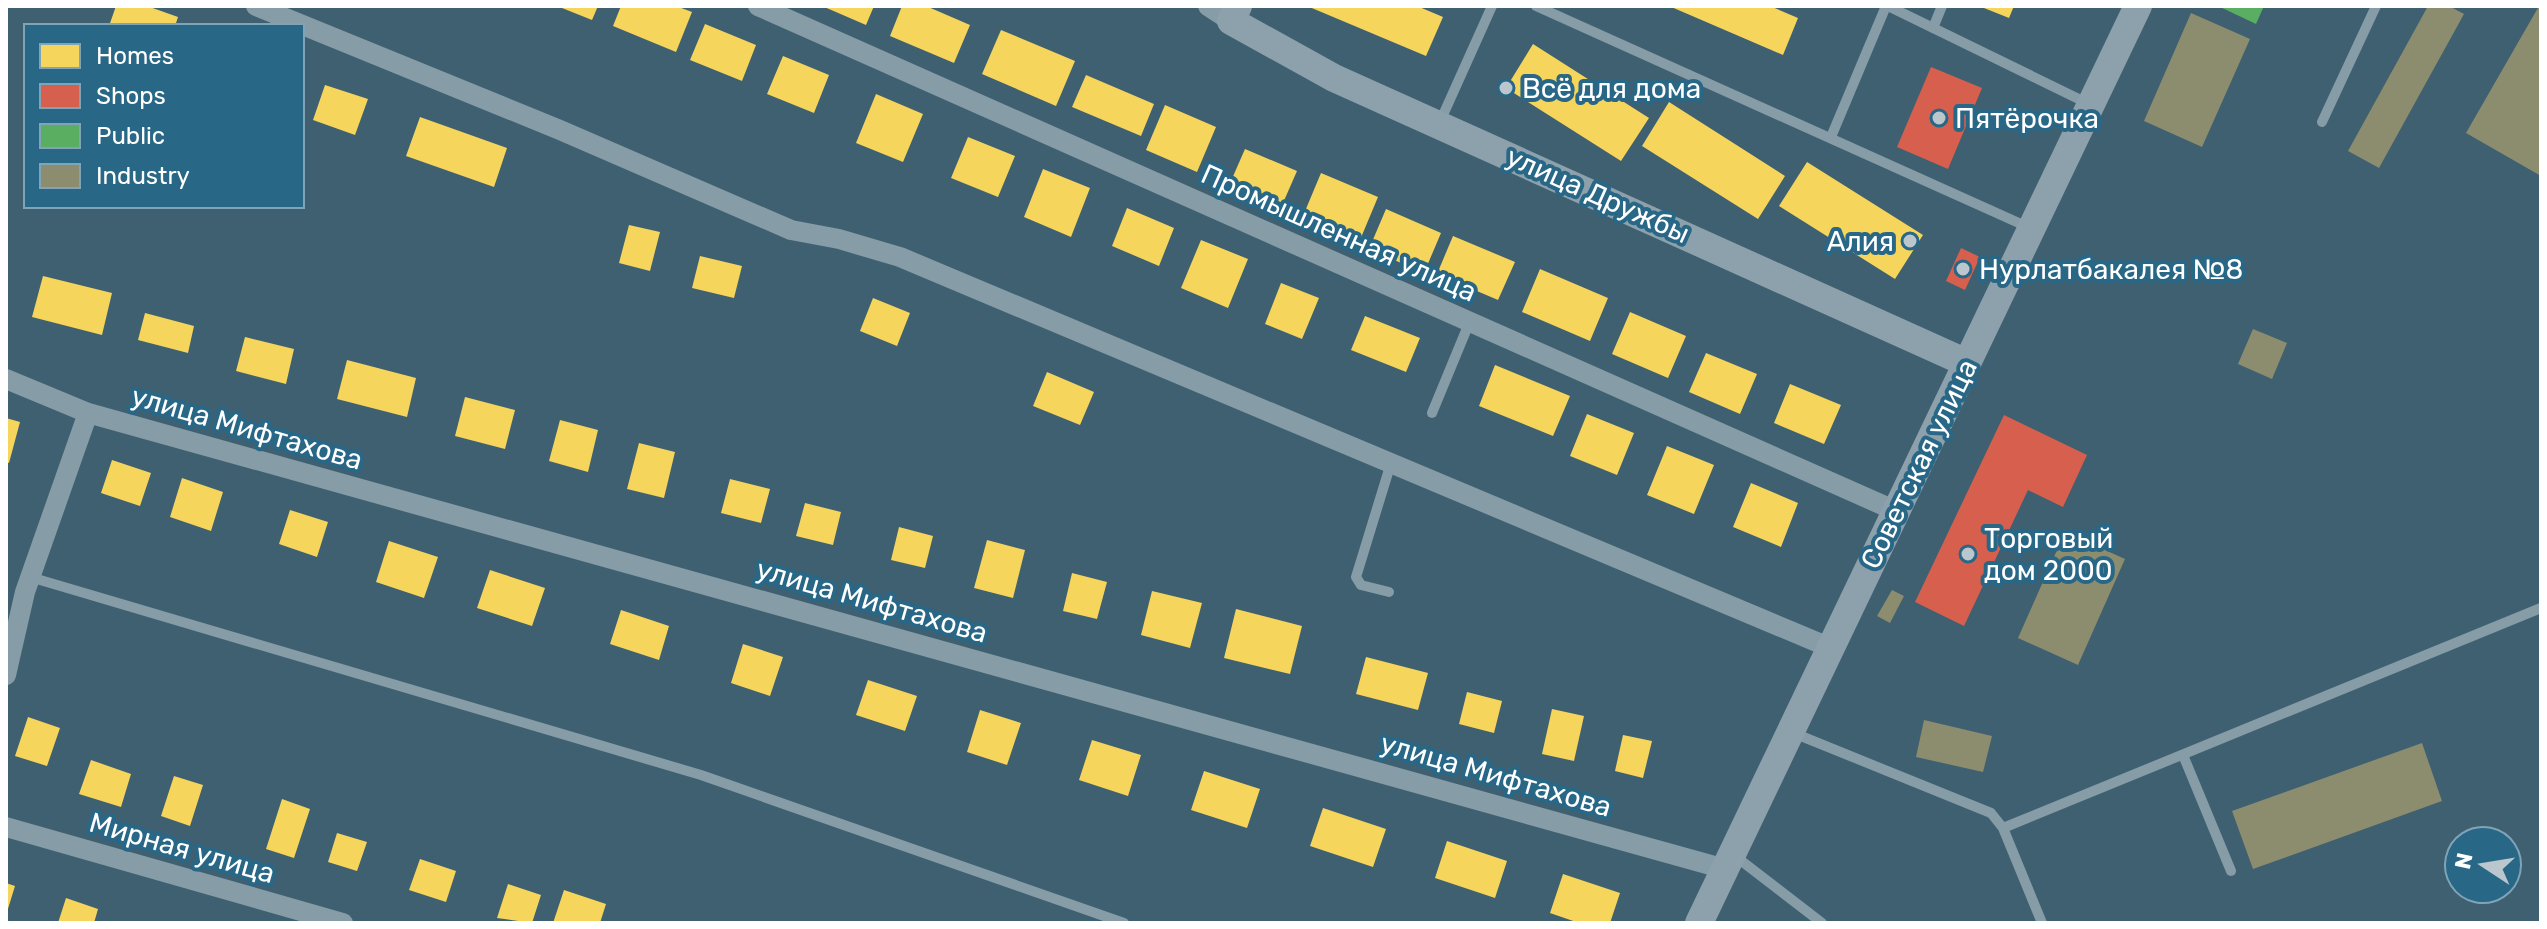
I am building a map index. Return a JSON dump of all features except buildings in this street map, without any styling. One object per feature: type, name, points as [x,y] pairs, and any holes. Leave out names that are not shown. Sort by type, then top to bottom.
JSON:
[{"type":"main road","name":"Советская улица","points":[[1699,923],[2138,6]]},
{"type":"main road","name":"улица Дружбы","points":[[1226,10],[1334,78],[1967,363]]},
{"type":"street","points":[[256,6],[300,24]]},
{"type":"street","name":"Промышленная улица","points":[[758,6],[1896,511]]},
{"type":"street","points":[[304,26],[560,130],[791,230],[839,239],[900,257],[1831,648]]},
{"type":"street","name":"улица Мифтахова","points":[[6,379],[88,413],[1729,862]]},
{"type":"street","points":[[6,675],[30,577],[88,413]]},
{"type":"street","name":"Мирная улица","points":[[6,827],[343,923]]},
{"type":"lane","points":[[1439,124],[1492,6]]},
{"type":"lane","points":[[1536,6],[2032,229]]},
{"type":"lane","points":[[1831,137],[1887,6],[2091,105]]},
{"type":"lane","points":[[1933,28],[1942,6]]},
{"type":"lane","points":[[2322,122],[2376,6]]},
{"type":"lane","points":[[1432,413],[1470,321]]},
{"type":"lane","points":[[1389,592],[1361,585],[1356,572],[1391,463]]},
{"type":"lane","points":[[30,577],[701,775],[1124,923]]},
{"type":"lane","points":[[2003,828],[2541,608]]},
{"type":"lane","points":[[1791,732],[1981,809],[1998,820],[2042,923]]},
{"type":"lane","points":[[2183,755],[2231,871]]},
{"type":"lane","points":[[1729,862],[1822,923]]},
{"type":"place","name":"Всё для дома","points":[[1506,88]]},
{"type":"place","name":"Пятёрочка","points":[[1939,118]]},
{"type":"place","name":"Алия","points":[[1910,241]]},
{"type":"place","name":"Нурлатбакалея №8","points":[[1963,269]]},
{"type":"place","name":"Торговый дом 2000","points":[[1968,554]]}]
